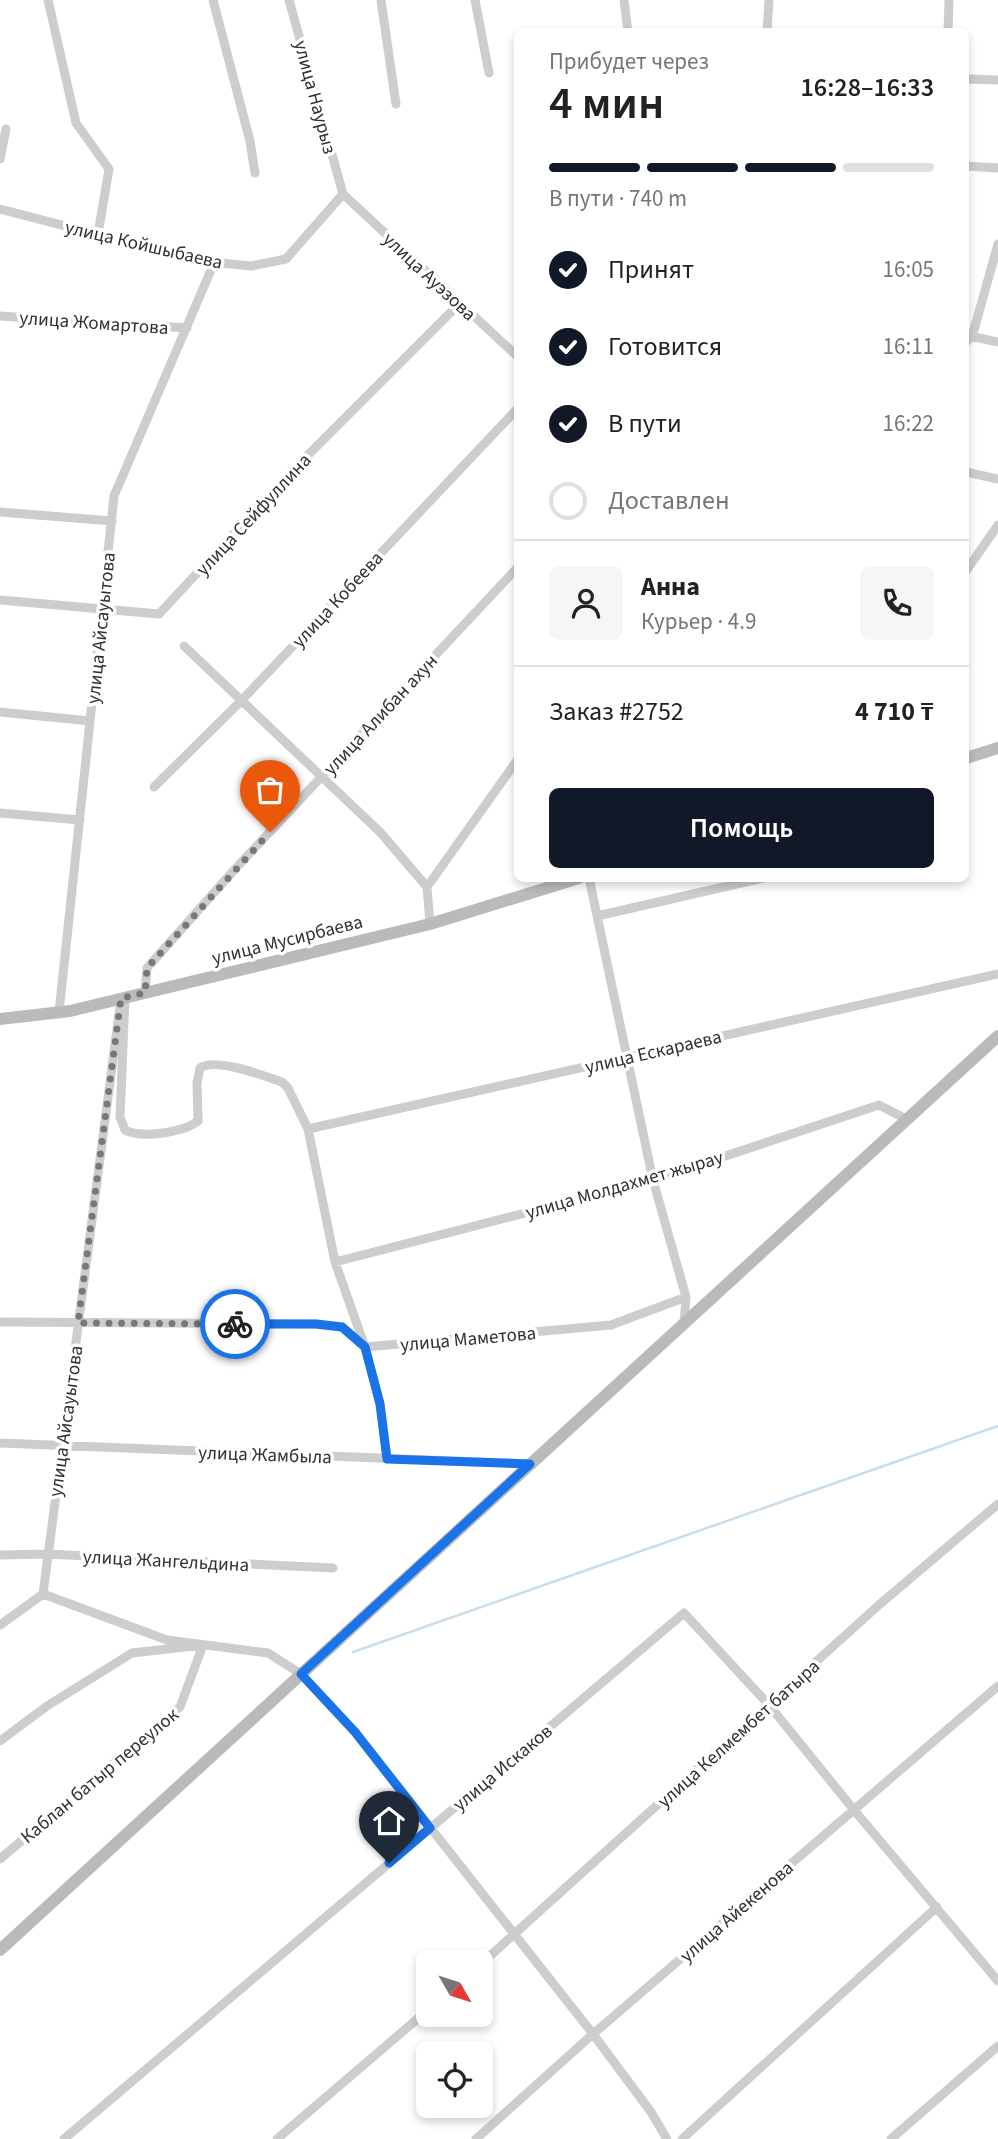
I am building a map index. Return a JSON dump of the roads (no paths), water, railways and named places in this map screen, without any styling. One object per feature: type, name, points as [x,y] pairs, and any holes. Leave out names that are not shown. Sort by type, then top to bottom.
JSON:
[{"type":"main road","points":[[969,757],[998,748]]},
{"type":"main road","name":"улица Мусирбаева","points":[[0,1019],[59,1012],[145,993],[430,924],[566,882]]},
{"type":"main road","points":[[0,1950],[998,1036]]},
{"type":"street","points":[[48,0],[76,123],[109,170],[98,234]]},
{"type":"street","points":[[213,0],[250,141],[255,173]]},
{"type":"street","name":"улица Наурыз","points":[[289,0],[343,194]]},
{"type":"street","points":[[381,0],[396,104]]},
{"type":"street","points":[[475,0],[489,73]]},
{"type":"street","points":[[624,0],[628,28]]},
{"type":"street","points":[[767,28],[769,0]]},
{"type":"street","points":[[948,28],[949,0]]},
{"type":"street","points":[[969,79],[998,80]]},
{"type":"street","points":[[0,159],[6,129]]},
{"type":"street","points":[[969,166],[998,168]]},
{"type":"street","name":"улица Койшыбаева","points":[[0,209],[201,261],[251,266],[286,259],[343,194]]},
{"type":"street","name":"улица Ауэзова","points":[[343,194],[514,353]]},
{"type":"street","points":[[969,338],[974,330],[998,244]]},
{"type":"street","name":"улица Айсауытова","points":[[59,1012],[114,496],[214,262]]},
{"type":"street","name":"улица Сейфуллина","points":[[0,600],[159,614],[291,472],[460,303]]},
{"type":"street","name":"улица Жомартова","points":[[0,316],[187,328]]},
{"type":"street","points":[[969,340],[998,342]]},
{"type":"street","name":"улица Кобеева","points":[[154,787],[241,701],[514,412]]},
{"type":"street","points":[[969,473],[998,479]]},
{"type":"street","points":[[0,512],[111,521]]},
{"type":"street","points":[[969,567],[998,525]]},
{"type":"street","name":"улица Алибан ахун","points":[[145,993],[147,968],[514,571]]},
{"type":"street","points":[[184,646],[380,832],[428,887],[430,924]]},
{"type":"street","points":[[0,712],[90,721]]},
{"type":"street","points":[[428,887],[514,765]]},
{"type":"street","points":[[0,813],[80,820]]},
{"type":"street","points":[[590,882],[653,1180],[686,1297],[684,1325]]},
{"type":"street","points":[[597,916],[746,882]]},
{"type":"street","name":"улица Ескараева","points":[[308,1129],[998,974]]},
{"type":"street","points":[[123,998],[120,1117],[125,1130],[134,1135],[191,1127],[198,1121],[197,1083],[200,1068],[205,1065],[216,1065],[288,1087],[308,1129],[335,1262],[365,1347],[380,1404],[387,1459]]},
{"type":"street","name":"улица Айсауытова","points":[[43,1594],[123,998]]},
{"type":"street","name":"улица Молдахмет жырау","points":[[335,1262],[653,1180],[879,1105],[908,1119]]},
{"type":"street","name":"улица Маметова","points":[[365,1347],[611,1325],[686,1297]]},
{"type":"street","points":[[0,1322],[316,1324],[342,1327],[365,1347]]},
{"type":"street","name":"улица Жамбыла","points":[[0,1443],[530,1464]]},
{"type":"street","name":"улица Келмембет батыра","points":[[494,1953],[880,1604],[998,1504]]},
{"type":"street","name":"улица Жангельдина","points":[[0,1555],[47,1554],[333,1568]]},
{"type":"street","points":[[0,1625],[43,1594],[166,1640],[268,1653],[301,1674],[355,1732],[593,2034],[651,2112],[667,2139]]},
{"type":"street","name":"улица Искаков","points":[[64,2139],[684,1613],[769,1705]]},
{"type":"street","points":[[0,1741],[47,1706],[132,1653],[203,1645]]},
{"type":"street","name":"Каблан батыр переулок","points":[[0,1859],[180,1707],[203,1645]]},
{"type":"street","name":"улица Айекенова","points":[[476,2139],[593,2034],[998,1686]]},
{"type":"street","points":[[769,1705],[853,1810],[998,1981]]},
{"type":"street","points":[[682,2139],[937,1907]]},
{"type":"street","points":[[277,2139],[416,2020]]},
{"type":"street","points":[[891,2139],[998,2046]]},
{"type":"waterway","points":[[353,1652],[998,1426]]}]
